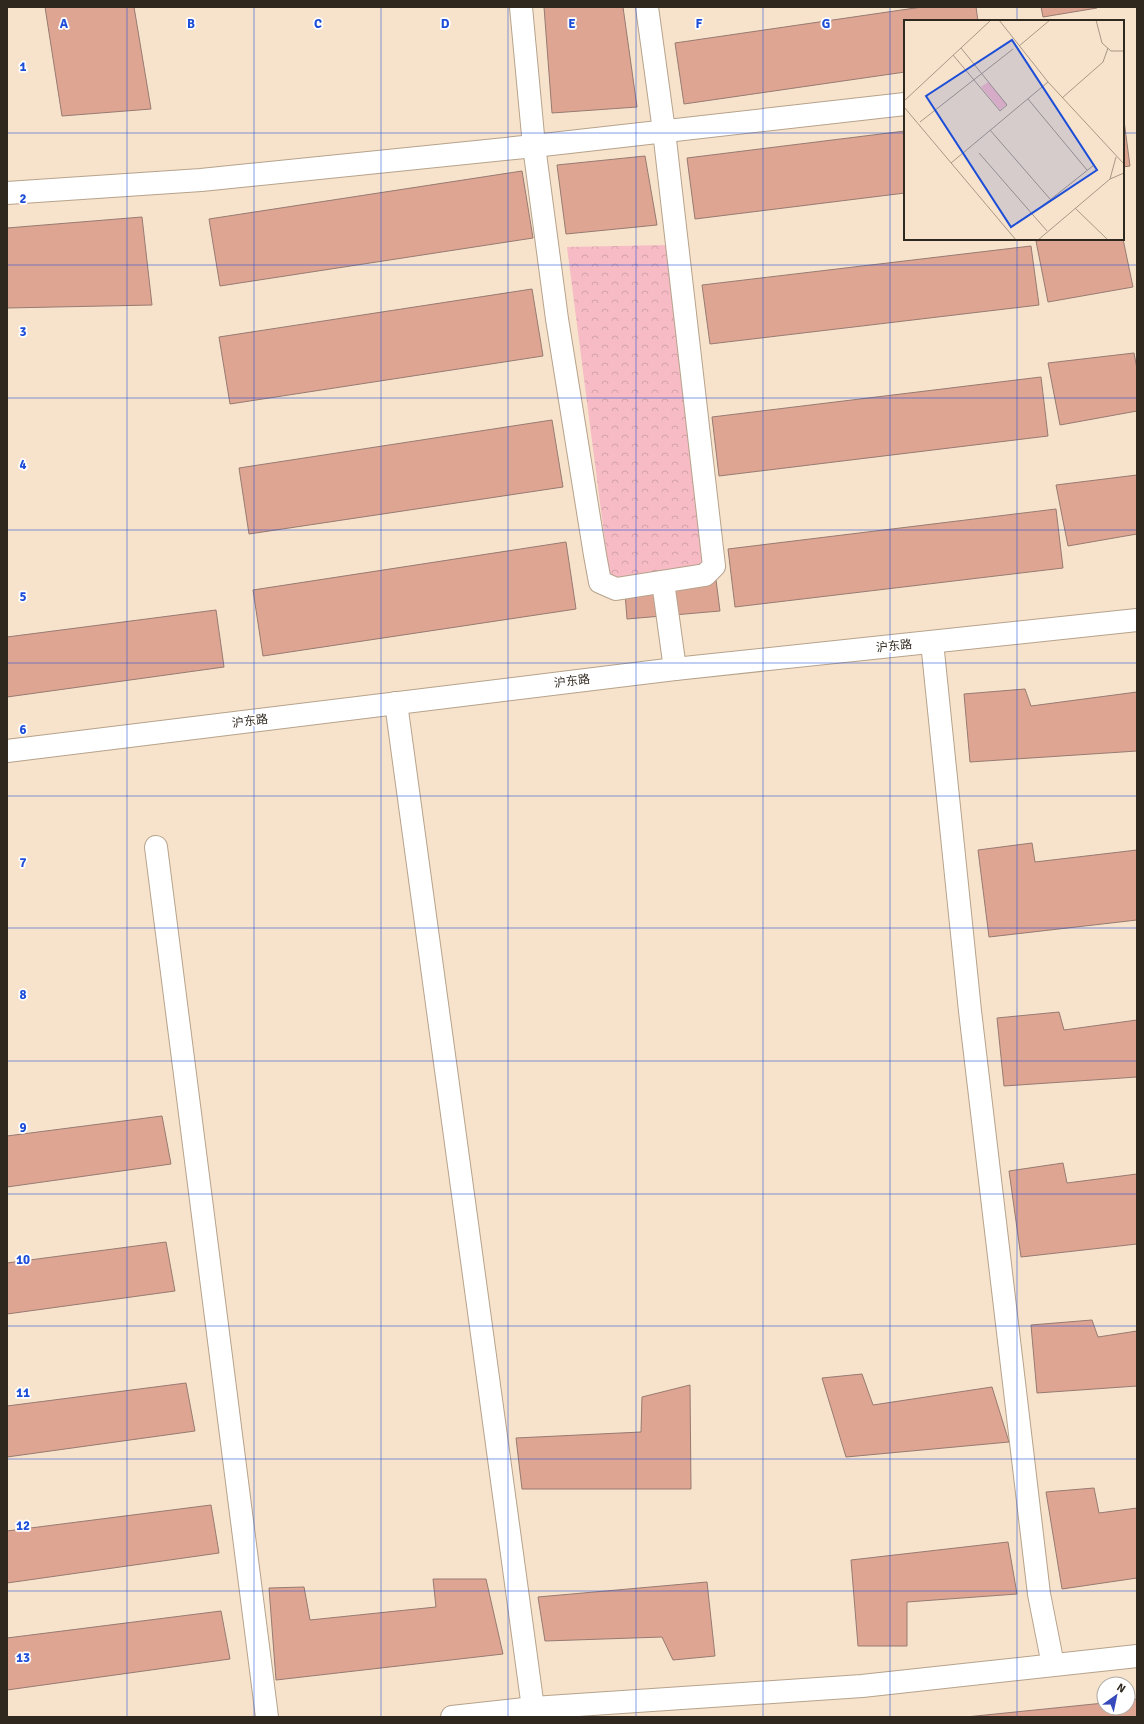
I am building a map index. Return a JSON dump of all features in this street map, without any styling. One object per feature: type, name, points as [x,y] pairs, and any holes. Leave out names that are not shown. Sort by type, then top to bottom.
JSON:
[{"type":"street","points":[[521,7],[534,146],[558,327],[600,582],[616,589],[705,575],[714,566],[664,131],[647,7]]},
{"type":"street","points":[[7,193],[201,180],[534,146],[904,104]]},
{"type":"street","points":[[663,582],[675,669]]},
{"type":"street","name":"沪东路","points":[[7,751],[675,669],[1137,620]]},
{"type":"street","points":[[932,642],[973,1034],[1038,1586],[1053,1665]]},
{"type":"street","points":[[396,703],[533,1708]]},
{"type":"street","points":[[156,848],[267,1717]]},
{"type":"street","points":[[452,1717],[533,1708],[862,1686],[1137,1656]]},
{"type":"green space","points":[[668,245],[705,568],[610,580],[567,247]]},
{"type":"building","points":[[45,7],[134,7],[151,109],[62,116]]},
{"type":"building","points":[[544,7],[623,7],[637,107],[552,113]]},
{"type":"building","points":[[922,7],[976,7],[978,20],[904,20],[904,72],[684,104],[675,43]]},
{"type":"building","points":[[1041,7],[1097,7],[1097,8],[1043,17]]},
{"type":"building","points":[[1124,121],[1130,166],[1124,167]]},
{"type":"building","points":[[904,131],[904,193],[695,219],[687,158]]},
{"type":"building","points":[[645,156],[657,225],[566,234],[557,165]]},
{"type":"building","points":[[522,171],[533,238],[220,286],[209,219]]},
{"type":"building","points":[[142,217],[152,305],[7,308],[7,228]]},
{"type":"building","points":[[1123,240],[1133,287],[1048,302],[1036,241]]},
{"type":"building","points":[[1031,246],[1039,305],[710,344],[702,285]]},
{"type":"building","points":[[532,289],[543,356],[230,404],[219,337]]},
{"type":"building","points":[[1134,353],[1137,369],[1137,411],[1060,425],[1048,363]]},
{"type":"building","points":[[1041,377],[1048,436],[719,476],[712,417]]},
{"type":"building","points":[[552,420],[563,487],[249,534],[239,468]]},
{"type":"building","points":[[1137,475],[1137,534],[1068,546],[1056,485]]},
{"type":"building","points":[[1056,509],[1063,568],[735,607],[728,549]]},
{"type":"building","points":[[566,542],[576,609],[263,656],[253,590]]},
{"type":"building","points":[[716,580],[720,611],[627,619],[625,593]]},
{"type":"building","points":[[216,610],[224,667],[7,697],[7,637]]},
{"type":"building","points":[[1025,689],[1031,706],[1137,692],[1137,751],[970,762],[964,694]]},
{"type":"building","points":[[1032,843],[1035,862],[1137,850],[1137,920],[989,937],[978,850]]},
{"type":"building","points":[[1059,1012],[1064,1030],[1137,1020],[1137,1077],[1004,1086],[997,1018]]},
{"type":"building","points":[[162,1116],[171,1164],[7,1187],[7,1136]]},
{"type":"building","points":[[1063,1163],[1067,1183],[1137,1174],[1137,1244],[1021,1257],[1009,1171]]},
{"type":"building","points":[[166,1242],[175,1291],[7,1314],[7,1263]]},
{"type":"building","points":[[1092,1320],[1098,1337],[1137,1331],[1137,1386],[1037,1393],[1031,1325]]},
{"type":"building","points":[[862,1374],[873,1405],[992,1387],[1009,1442],[846,1457],[822,1378]]},
{"type":"building","points":[[186,1383],[195,1431],[7,1457],[7,1406]]},
{"type":"building","points":[[690,1385],[691,1489],[522,1489],[516,1438],[641,1432],[642,1397]]},
{"type":"building","points":[[1094,1488],[1099,1513],[1137,1508],[1137,1578],[1062,1589],[1046,1492]]},
{"type":"building","points":[[211,1505],[219,1553],[7,1583],[7,1531]]},
{"type":"building","points":[[1008,1542],[1017,1594],[907,1602],[907,1646],[858,1646],[851,1560]]},
{"type":"building","points":[[433,1579],[486,1579],[503,1654],[276,1680],[269,1588],[304,1587],[310,1620],[436,1607]]},
{"type":"building","points":[[707,1582],[715,1656],[673,1660],[662,1637],[545,1641],[538,1597]]},
{"type":"building","points":[[221,1611],[230,1659],[7,1690],[7,1638]]},
{"type":"building","points":[[1136,1699],[1137,1717],[966,1717],[1096,1704],[1096,1716],[1136,1716]]}]
